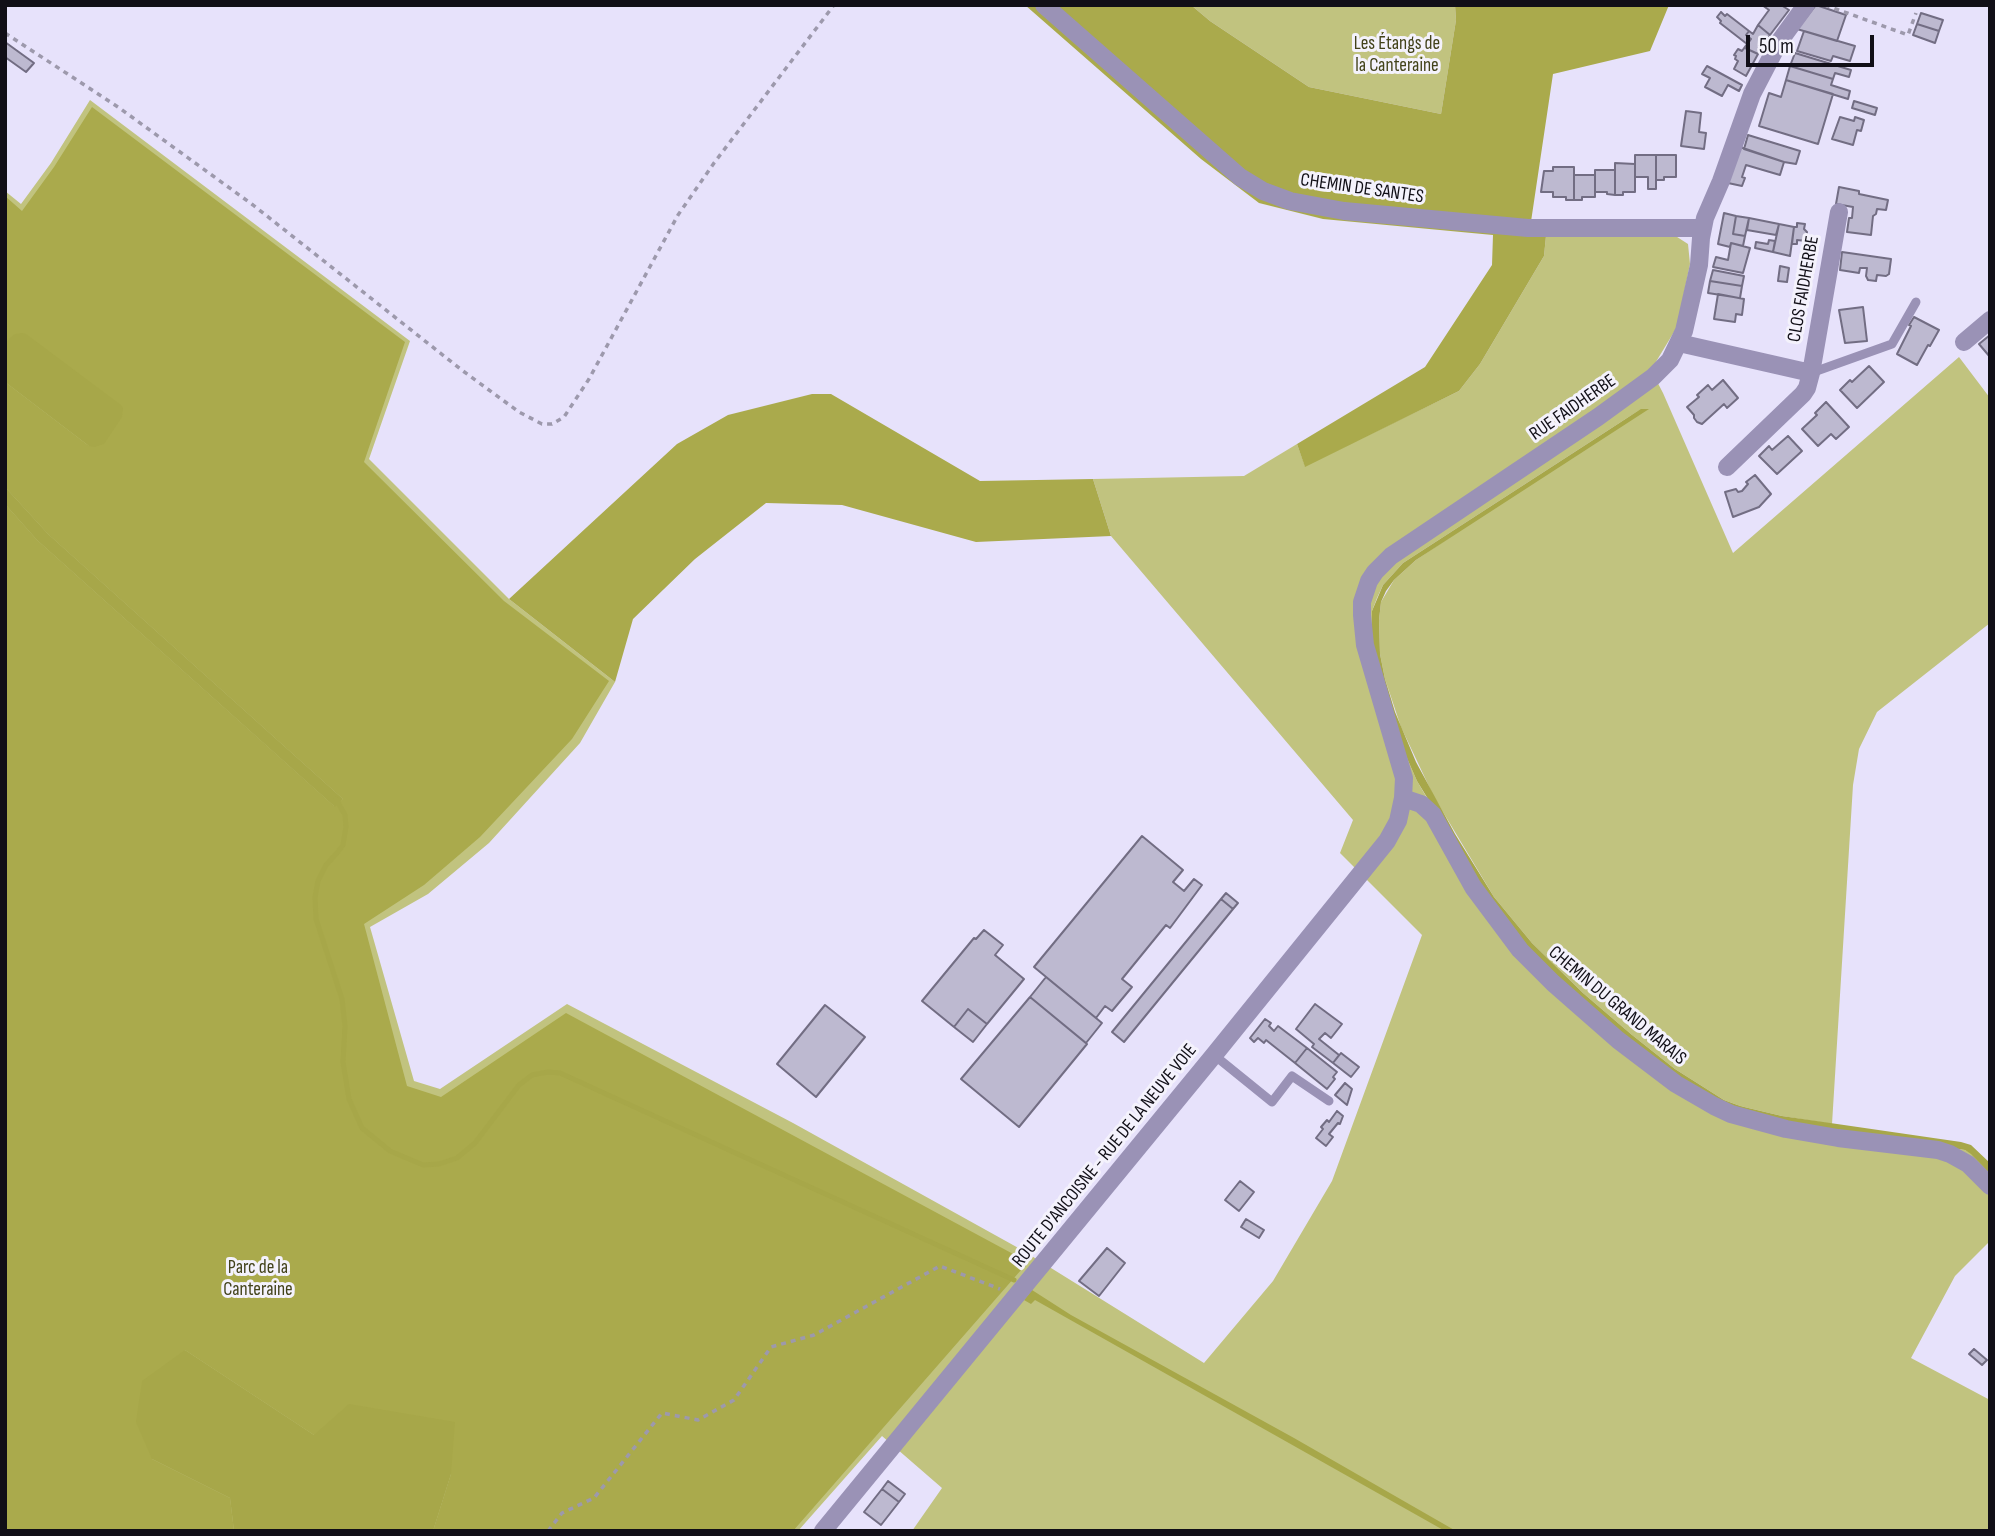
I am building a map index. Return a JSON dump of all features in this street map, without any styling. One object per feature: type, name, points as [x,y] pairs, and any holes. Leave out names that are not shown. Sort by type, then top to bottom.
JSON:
[{"type":"street","name":"CHEMIN DE SANTES","points":[[1044,5],[1240,177],[1263,191],[1290,201],[1344,211],[1528,228],[1702,228]]},
{"type":"street","name":"RUE FAIDHERBE","points":[[1404,798],[1404,778],[1365,645],[1362,602],[1369,581],[1391,556],[1638,389],[1664,368],[1679,343],[1698,275],[1702,228],[1759,79],[1779,42],[1806,5]]},
{"type":"street","name":"CLOS FAIDHERBE","points":[[1727,467],[1803,394],[1811,373],[1839,212]]},
{"type":"street","points":[[1964,342],[1990,320]]},
{"type":"street","name":"CLOS FAIDHERBE","points":[[1679,343],[1811,373]]},
{"type":"street","name":"ROUTE D'ANCOISNE - RUE DE LA NEUVE VOIE","points":[[823,1531],[1378,854],[1398,821],[1404,798]]},
{"type":"street","name":"CHEMIN DU GRAND MARAIS","points":[[1404,798],[1422,804],[1433,815],[1473,887],[1520,950],[1618,1040],[1676,1084],[1731,1114],[1786,1129],[1938,1150],[1968,1164],[1990,1186]]},
{"type":"lane","points":[[1811,373],[1892,344],[1916,302]]},
{"type":"lane","points":[[1214,1055],[1272,1102],[1292,1076],[1329,1101]]},
{"type":"path","points":[[5,33],[118,107],[253,205],[519,412],[542,424],[552,424],[564,417],[601,356],[678,215],[714,163],[834,5]]},
{"type":"path","points":[[1825,5],[1908,36],[1916,13]]},
{"type":"path","points":[[548,1531],[562,1513],[594,1498],[662,1413],[698,1420],[734,1399],[771,1347],[814,1335],[940,1266],[1017,1296]]},
{"type":"green space","points":[[1025,5],[1191,5],[1210,21],[1309,87],[1441,114],[1456,20],[1455,5],[1669,5],[1650,51],[1553,74],[1529,235],[1546,236],[1544,256],[1480,364],[1459,391],[1305,467],[1297,444],[1425,367],[1492,265],[1493,235],[1323,219],[1259,203],[1201,159]]},
{"type":"green space","name":"Les Étangs de la Canteraine","points":[[1191,5],[1455,5],[1456,20],[1441,114],[1309,87],[1210,21]]},
{"type":"green space","name":"Parc de la Canteraine","points":[[90,100],[410,341],[369,459],[509,599],[615,682],[580,743],[489,843],[428,894],[370,927],[414,1081],[440,1089],[567,1004],[793,1123],[1022,1250],[1204,1363],[1273,1281],[1332,1181],[1422,935],[1340,853],[1353,820],[1111,536],[1093,479],[1244,476],[1297,444],[1305,466],[1459,391],[1480,364],[1544,256],[1546,236],[1674,235],[1688,244],[1690,264],[1677,327],[1651,370],[1733,553],[1959,357],[1990,398],[1990,623],[1877,712],[1859,749],[1853,785],[1832,1124],[1782,1116],[1724,1100],[1675,1069],[1632,1035],[1583,993],[1532,943],[1494,897],[1434,797],[1401,727],[1385,679],[1380,654],[1379,620],[1381,602],[1394,580],[1416,560],[1641,409],[1403,563],[1383,585],[1377,598],[1372,611],[1372,640],[1399,740],[1417,781],[1479,887],[1535,957],[1707,1096],[1811,1128],[1965,1150],[1990,1174],[1990,1241],[1955,1276],[1911,1358],[1990,1400],[1990,1531],[912,1531],[942,1488],[882,1436],[798,1531],[5,1531],[5,191],[21,204],[51,163]]},
{"type":"green space","name":"Parc de la Canteraine","points":[[92,107],[405,342],[364,462],[504,601],[609,681],[572,739],[480,837],[424,885],[364,924],[407,1086],[441,1097],[566,1013],[1028,1262],[793,1531],[433,1531],[451,1474],[314,1435],[185,1350],[152,1459],[230,1498],[234,1531],[5,1531],[5,504],[37,540],[334,806],[343,799],[48,534],[5,487],[5,382],[89,446],[11,338],[5,342],[5,196],[22,211]]},
{"type":"green space","points":[[812,394],[831,394],[980,481],[1093,479],[1111,536],[976,542],[842,505],[766,503],[695,559],[633,619],[615,682],[509,599],[677,444],[728,415]]},
{"type":"shaded area","points":[[22,333],[121,405],[122,417],[104,444],[89,446],[5,382],[5,342],[15,334]]},
{"type":"shaded area","points":[[1641,409],[1649,409],[1416,560],[1386,591],[1381,602],[1379,620],[1380,654],[1395,712],[1416,762],[1455,834],[1494,897],[1532,943],[1583,993],[1675,1069],[1724,1100],[1740,1106],[1782,1116],[1971,1145],[1990,1163],[1990,1174],[1965,1150],[1777,1122],[1707,1096],[1638,1048],[1535,957],[1497,912],[1417,781],[1399,740],[1372,640],[1372,611],[1383,585],[1403,563]]},
{"type":"shaded area","points":[[5,487],[48,534],[343,799],[335,807],[37,540],[5,504]]},
{"type":"shaded area","points":[[1032,1290],[1071,1315],[1456,1531],[1445,1531],[1035,1300],[1031,1304],[1024,1300]]},
{"type":"shaded area","points":[[185,1350],[314,1435],[349,1404],[455,1422],[451,1474],[433,1531],[234,1531],[230,1498],[152,1459],[136,1422],[142,1381]]},
{"type":"building","points":[[1762,5],[1781,5],[1789,10],[1770,35],[1758,25],[1769,10]]},
{"type":"building","points":[[1816,5],[1846,15],[1837,41],[1797,29]]},
{"type":"building","points":[[1721,12],[1749,31],[1746,35],[1751,39],[1745,48],[1758,54],[1746,76],[1734,69],[1738,61],[1734,55],[1738,49],[1742,51],[1747,44],[1720,23],[1717,17]]},
{"type":"building","points":[[1921,13],[1943,20],[1939,31],[1917,24]]},
{"type":"building","points":[[1917,24],[1939,31],[1935,43],[1913,35]]},
{"type":"building","points":[[1758,25],[1770,35],[1758,54],[1745,48],[1751,39],[1746,35],[1749,31],[1753,34]]},
{"type":"building","points":[[1804,31],[1855,46],[1850,61],[1833,56],[1831,61],[1797,51]]},
{"type":"building","points":[[5,42],[34,63],[26,72],[5,57]]},
{"type":"building","points":[[1795,53],[1851,70],[1849,77],[1835,73],[1833,79],[1790,66]]},
{"type":"building","points":[[1707,66],[1742,85],[1739,91],[1728,85],[1722,96],[1705,87],[1710,78],[1702,74]]},
{"type":"building","points":[[1790,66],[1833,79],[1831,85],[1850,91],[1848,99],[1786,80]]},
{"type":"building","points":[[1786,80],[1833,94],[1818,144],[1759,126],[1769,93],[1781,97]]},
{"type":"building","points":[[1854,101],[1877,108],[1875,115],[1852,108]]},
{"type":"building","points":[[1686,111],[1701,113],[1699,132],[1706,133],[1704,149],[1681,146]]},
{"type":"building","points":[[1840,117],[1854,121],[1855,117],[1864,120],[1861,131],[1857,130],[1853,145],[1832,139]]},
{"type":"building","points":[[1748,135],[1800,151],[1796,164],[1744,149]]},
{"type":"building","points":[[1740,147],[1784,162],[1780,175],[1746,165],[1742,186],[1728,183]]},
{"type":"building","points":[[1635,155],[1656,155],[1656,189],[1648,189],[1648,177],[1635,177]]},
{"type":"building","points":[[1656,155],[1676,155],[1676,177],[1656,180]]},
{"type":"building","points":[[1615,163],[1635,164],[1635,192],[1615,195]]},
{"type":"building","points":[[1553,167],[1574,167],[1574,200],[1553,197],[1553,192],[1541,192],[1544,171],[1553,171]]},
{"type":"building","points":[[1595,170],[1615,170],[1615,195],[1595,192]]},
{"type":"building","points":[[1574,175],[1595,175],[1595,197],[1574,200]]},
{"type":"building","points":[[1839,187],[1888,200],[1886,210],[1877,209],[1873,216],[1871,235],[1847,232],[1853,207],[1836,204]]},
{"type":"building","points":[[1724,213],[1736,216],[1733,234],[1745,236],[1743,246],[1718,244]]},
{"type":"building","points":[[1736,216],[1749,218],[1745,236],[1733,234]]},
{"type":"building","points":[[1749,218],[1779,224],[1776,235],[1747,230]]},
{"type":"building","points":[[1797,223],[1805,224],[1806,241],[1797,240],[1797,244],[1792,244],[1794,227],[1797,227]]},
{"type":"building","points":[[1779,224],[1794,227],[1790,256],[1773,252]]},
{"type":"building","points":[[1769,240],[1775,241],[1773,252],[1755,248],[1756,242],[1768,244]]},
{"type":"building","points":[[1731,243],[1750,248],[1743,273],[1713,267],[1716,257],[1728,260]]},
{"type":"building","points":[[1842,252],[1891,259],[1889,274],[1877,275],[1876,281],[1868,280],[1867,268],[1860,268],[1859,273],[1840,270]]},
{"type":"building","points":[[1780,266],[1789,268],[1787,282],[1778,281]]},
{"type":"building","points":[[1713,270],[1744,276],[1742,286],[1710,281]]},
{"type":"building","points":[[1710,281],[1742,286],[1740,298],[1708,293]]},
{"type":"building","points":[[1718,294],[1744,299],[1742,315],[1736,314],[1735,322],[1714,319]]},
{"type":"building","points":[[1863,307],[1867,341],[1845,343],[1839,310]]},
{"type":"building","points":[[1914,317],[1939,330],[1917,365],[1897,354]]},
{"type":"building","points":[[1990,335],[1990,357],[1979,344]]},
{"type":"building","points":[[1869,366],[1884,382],[1857,408],[1840,390]]},
{"type":"building","points":[[1723,380],[1738,398],[1727,408],[1724,404],[1702,424],[1697,422],[1687,407],[1708,385],[1712,390]]},
{"type":"building","points":[[1826,402],[1849,427],[1836,439],[1831,434],[1818,446],[1802,429]]},
{"type":"building","points":[[1788,436],[1802,451],[1777,474],[1759,456],[1769,446],[1772,450]]},
{"type":"building","points":[[1755,475],[1771,494],[1759,507],[1733,517],[1725,492],[1736,489],[1738,492],[1742,491],[1748,484],[1746,482]]},
{"type":"building","points":[[1142,836],[1183,870],[1173,882],[1184,891],[1194,879],[1202,885],[1170,928],[1166,925],[1122,979],[1132,987],[1112,1011],[1105,1006],[1096,1018],[1034,967]]},
{"type":"building","points":[[1226,893],[1238,903],[1233,909],[1221,899]]},
{"type":"building","points":[[1221,899],[1233,909],[1124,1042],[1112,1032]]},
{"type":"building","points":[[984,930],[1003,945],[995,955],[1024,979],[987,1024],[968,1009],[954,1027],[922,1001],[974,938]]},
{"type":"building","points":[[1046,977],[1102,1023],[1086,1043],[1030,997]]},
{"type":"building","points":[[1030,997],[1087,1044],[1019,1127],[961,1079]]},
{"type":"building","points":[[1315,1004],[1342,1024],[1331,1038],[1325,1033],[1319,1039],[1339,1055],[1333,1063],[1312,1047],[1314,1044],[1296,1029]]},
{"type":"building","points":[[825,1005],[865,1037],[816,1097],[777,1064]]},
{"type":"building","points":[[968,1009],[987,1024],[973,1042],[954,1027]]},
{"type":"building","points":[[1265,1019],[1271,1023],[1269,1026],[1274,1031],[1278,1026],[1307,1048],[1295,1063],[1266,1040],[1264,1043],[1258,1038],[1254,1042],[1250,1038]]},
{"type":"building","points":[[1307,1048],[1337,1072],[1327,1089],[1295,1063]]},
{"type":"building","points":[[1341,1053],[1359,1067],[1351,1077],[1333,1063]]},
{"type":"building","points":[[1345,1083],[1352,1089],[1347,1105],[1335,1095]]},
{"type":"building","points":[[1337,1111],[1343,1116],[1340,1124],[1329,1134],[1333,1137],[1326,1146],[1316,1138],[1323,1129],[1321,1127],[1327,1120],[1329,1122]]},
{"type":"building","points":[[1240,1181],[1254,1192],[1239,1211],[1225,1200]]},
{"type":"building","points":[[1246,1219],[1264,1230],[1259,1238],[1241,1227]]},
{"type":"building","points":[[1107,1248],[1125,1263],[1099,1296],[1079,1281]]},
{"type":"building","points":[[1974,1349],[1987,1360],[1982,1365],[1969,1354]]},
{"type":"building","points":[[888,1481],[905,1494],[899,1502],[882,1489]]},
{"type":"building","points":[[882,1489],[899,1502],[881,1525],[864,1512]]},
{"type":"waterway","points":[[336,799],[345,815],[346,827],[343,845],[326,865],[318,881],[315,897],[316,919],[342,999],[345,1026],[343,1062],[349,1099],[362,1128],[390,1151],[423,1165],[439,1164],[457,1158],[475,1143],[519,1085],[532,1075],[560,1073],[1014,1280]]}]
